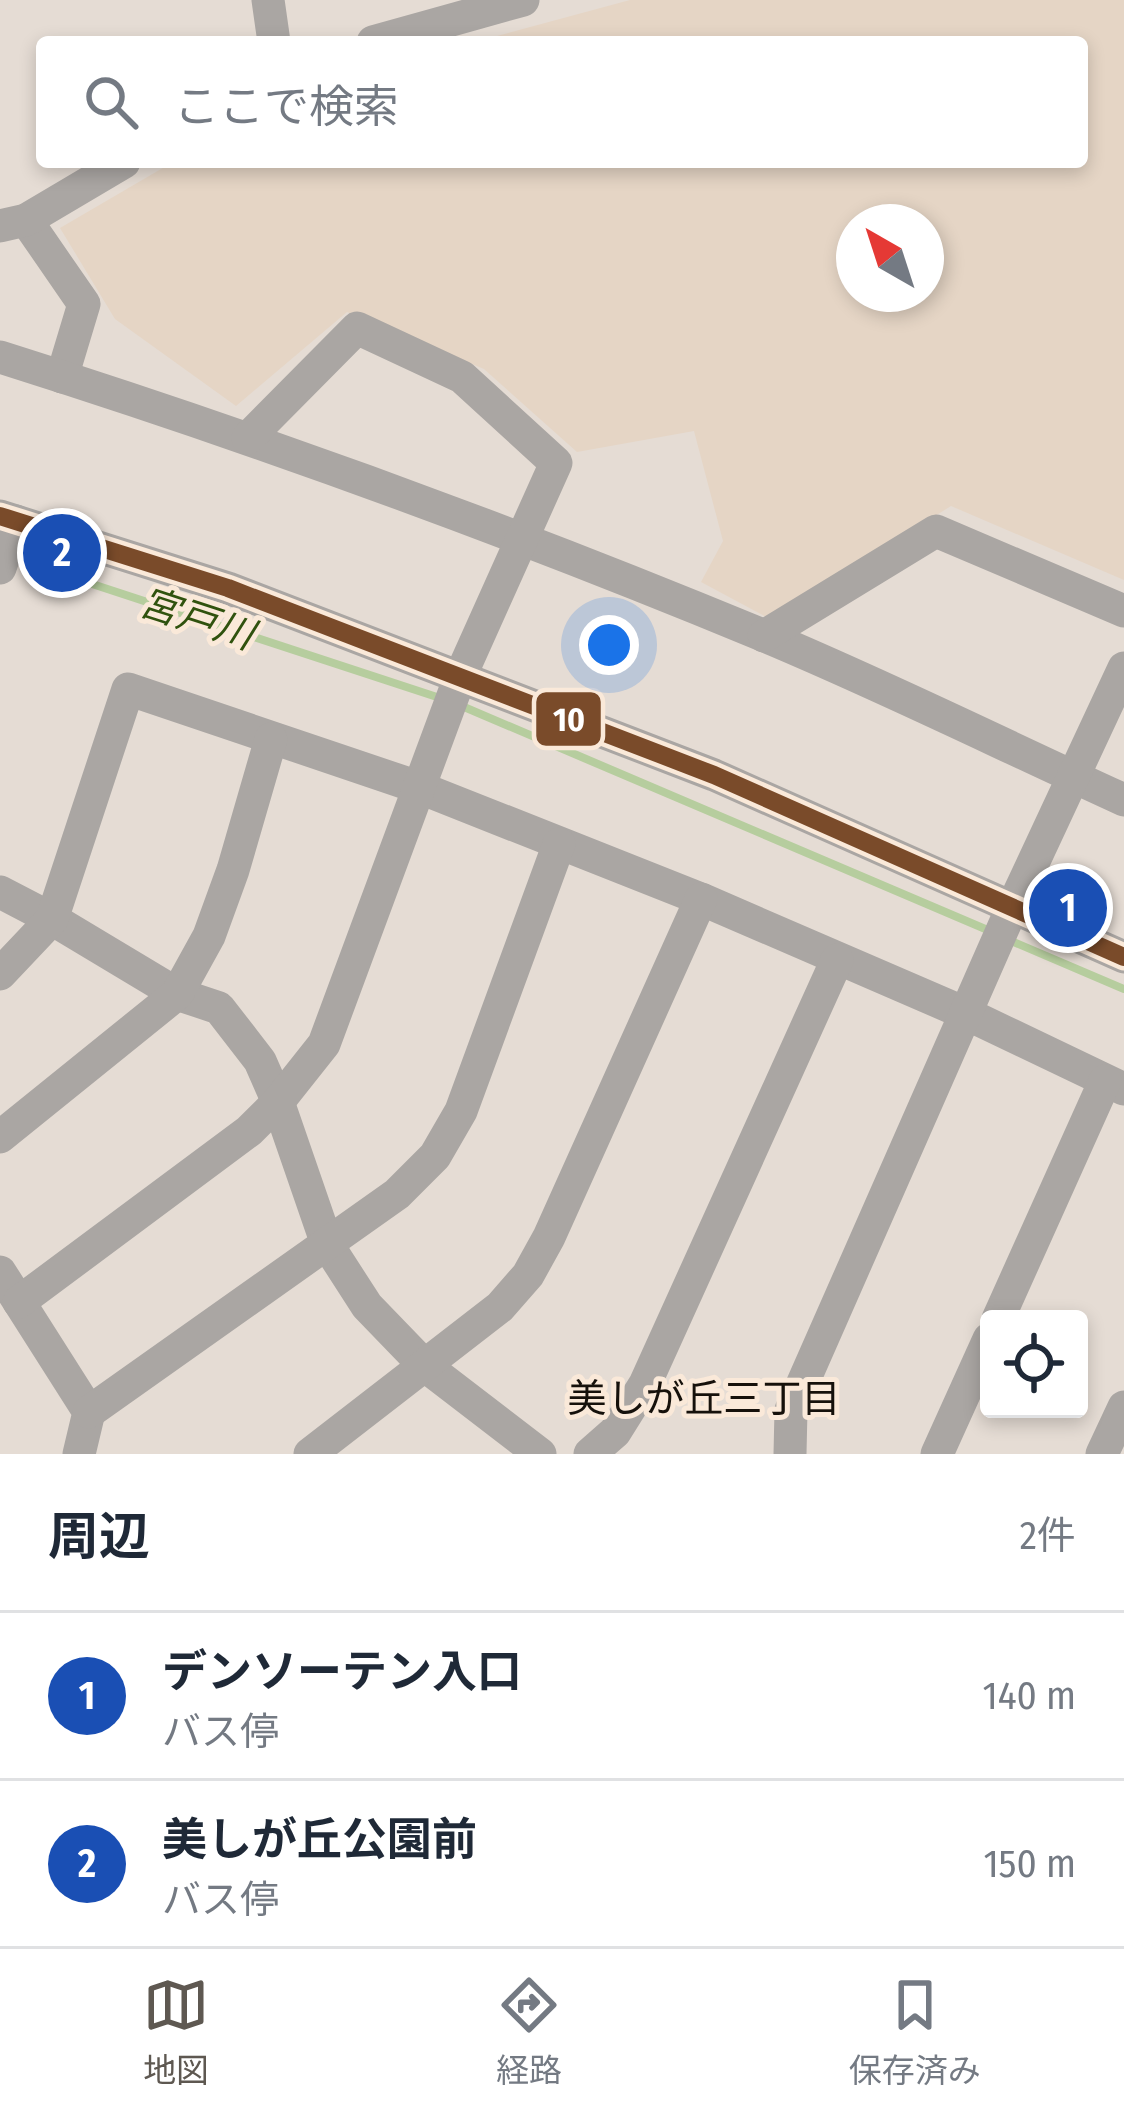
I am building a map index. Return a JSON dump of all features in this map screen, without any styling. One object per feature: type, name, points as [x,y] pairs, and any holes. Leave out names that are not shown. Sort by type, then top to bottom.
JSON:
[{"type":"street","points":[[268,0],[273,36]]},
{"type":"street","points":[[394,36],[523,0]]},
{"type":"street","points":[[62,376],[84,304],[13,223],[113,168]]},
{"type":"street","points":[[16,1320],[249,1131],[324,1044],[460,677],[556,463],[462,377],[357,328],[248,438]]},
{"type":"street","points":[[0,357],[248,438],[521,538],[764,636],[1124,800]]},
{"type":"street","points":[[0,568],[8,519],[228,588],[714,775],[1124,957]]},
{"type":"street","points":[[764,636],[936,532],[1124,611]]},
{"type":"street","points":[[790,1454],[790,1410],[1012,908],[1124,668]]},
{"type":"street","points":[[0,974],[52,919],[128,689],[418,787],[701,899],[967,1014],[1114,1085],[1002,1310]]},
{"type":"street","points":[[0,1137],[177,994],[209,936],[271,740]]},
{"type":"street","points":[[79,1454],[89,1412],[397,1194],[435,1156],[461,1111],[559,844]]},
{"type":"street","points":[[0,892],[177,994],[219,1008],[260,1061],[327,1244],[367,1306],[424,1365],[540,1454]]},
{"type":"street","points":[[310,1454],[500,1307],[528,1274],[701,899]]},
{"type":"street","points":[[590,1454],[615,1432],[645,1384],[837,960]]},
{"type":"street","points":[[0,1272],[16,1320],[89,1412]]},
{"type":"street","points":[[937,1454],[980,1359]]},
{"type":"street","points":[[1102,1454],[1124,1407]]},
{"type":"shaded area","points":[[630,0],[1124,0],[1124,580],[951,506],[770,619],[701,582],[723,541],[694,431],[577,452],[484,369],[347,312],[236,406],[115,319],[60,228],[163,168],[1088,168],[1088,36],[497,36]]},
{"type":"waterway","name":"宮戸川","points":[[13,558],[443,699]]},
{"type":"waterway","name":"宮戸川","points":[[457,704],[990,931]]},
{"type":"waterway","name":"宮戸川","points":[[1009,940],[1124,989]]},
{"type":"transit line","name":"10","points":[[0,516],[228,588],[714,775],[1124,957]]},
{"type":"place","name":"美しが丘公園前","points":[[62,553]]},
{"type":"place","name":"デンソーテン入口","points":[[1068,908]]},
{"type":"district","name":"美しが丘三丁目","points":[[704,1398]]}]
